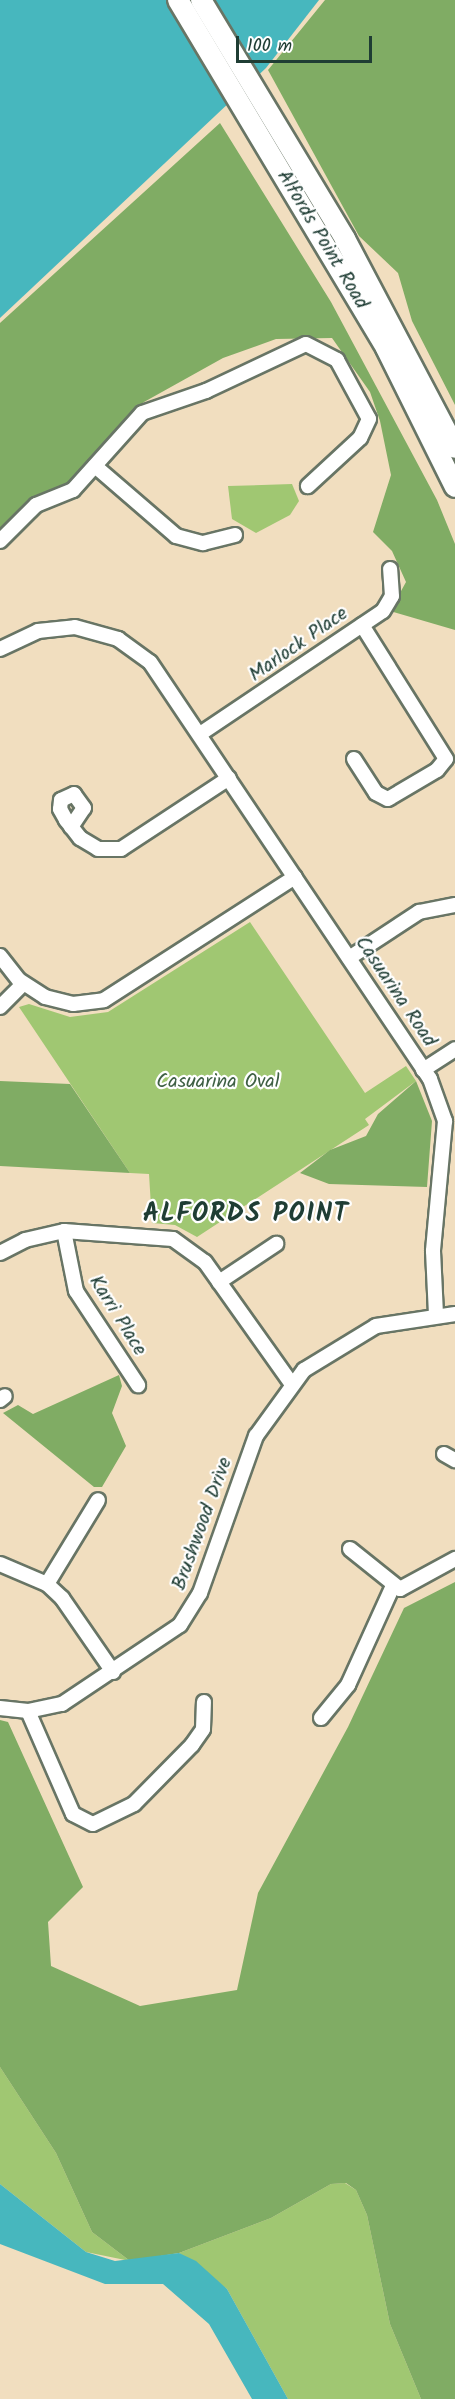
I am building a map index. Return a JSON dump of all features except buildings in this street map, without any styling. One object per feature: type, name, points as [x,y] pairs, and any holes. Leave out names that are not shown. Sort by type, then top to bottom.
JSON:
[{"type":"highway","name":"Alfords Point Road","points":[[178,0],[337,244],[455,487]]},
{"type":"highway","name":"Alfords Point Road","points":[[201,0],[337,244],[455,448]]},
{"type":"street","points":[[0,540],[32,508],[65,496],[95,466],[142,412],[216,387],[306,344],[337,360],[369,419],[360,438],[308,486]]},
{"type":"street","points":[[95,466],[176,536],[203,543],[235,535]]},
{"type":"street","name":"Marlock Place","points":[[200,734],[362,625],[390,602],[390,569]]},
{"type":"street","points":[[354,759],[376,793],[388,799],[437,770],[446,754],[362,625]]},
{"type":"street","name":"Casuarina Road","points":[[0,649],[51,628],[108,635],[150,662],[423,1070],[440,1099],[445,1121],[433,1251],[436,1314]]},
{"type":"street","points":[[72,826],[91,846],[121,849],[229,778]]},
{"type":"street","points":[[0,956],[24,984],[63,1002],[104,1000],[295,877]]},
{"type":"street","points":[[349,958],[419,912],[455,905]]},
{"type":"street","points":[[0,1007],[24,984]]},
{"type":"street","points":[[423,1070],[455,1048]]},
{"type":"street","points":[[0,1254],[26,1239],[64,1231],[173,1239],[197,1254],[291,1383]]},
{"type":"street","name":"Karri Place","points":[[64,1231],[76,1291],[138,1384]]},
{"type":"street","points":[[219,1282],[276,1244]]},
{"type":"street","name":"Brushwood Drive","points":[[0,1708],[28,1711],[62,1704],[170,1634],[195,1604],[256,1436],[291,1383],[326,1353],[369,1329],[436,1314],[455,1314]]},
{"type":"street","points":[[47,1584],[98,1500]]},
{"type":"street","points":[[350,1549],[393,1586],[410,1586],[455,1559]]},
{"type":"street","points":[[0,1564],[47,1584],[68,1605],[113,1672]]},
{"type":"street","points":[[321,1718],[351,1679],[393,1586]]},
{"type":"street","points":[[28,1711],[74,1814],[93,1824],[139,1800],[192,1745],[203,1729],[204,1702]]},
{"type":"green space","points":[[325,0],[455,0],[455,405],[412,321],[398,273],[359,236],[268,70]]},
{"type":"green space","points":[[220,123],[331,302],[437,500],[455,544],[455,630],[390,611],[406,582],[392,551],[373,532],[391,475],[380,421],[370,392],[332,338],[276,339],[223,358],[144,402],[60,491],[0,533],[0,323]]},
{"type":"green space","points":[[292,484],[299,501],[290,515],[256,533],[232,519],[228,486]]},
{"type":"green space","name":"Casuarina Oval","points":[[250,922],[365,1093],[406,1066],[416,1081],[365,1119],[369,1125],[197,1237],[175,1225],[152,1223],[149,1174],[130,1173],[19,1007],[29,1004],[70,1017],[108,1012]]},
{"type":"green space","points":[[0,1081],[70,1084],[130,1173],[0,1166]]},
{"type":"green space","points":[[416,1081],[432,1121],[427,1187],[329,1184],[300,1173],[330,1150],[366,1136],[378,1114]]},
{"type":"green space","points":[[119,1375],[122,1386],[112,1413],[126,1446],[102,1487],[94,1487],[3,1413],[18,1405],[33,1414]]},
{"type":"green space","points":[[455,1582],[455,2399],[421,2399],[390,2324],[367,2215],[356,2190],[346,2183],[331,2184],[271,2218],[179,2253],[130,2261],[92,2232],[56,2153],[0,2067],[0,1720],[8,1722],[83,1887],[48,1922],[51,1966],[140,2006],[237,1990],[258,1893],[348,1727],[404,1608]]},
{"type":"green space","points":[[0,2067],[56,2153],[92,2232],[130,2261],[86,2252],[0,2184]]},
{"type":"green space","points":[[345,2183],[356,2190],[367,2215],[390,2324],[421,2399],[288,2399],[227,2289],[179,2253],[271,2218],[331,2184]]},
{"type":"water","points":[[0,0],[319,0],[266,68],[0,318]]},
{"type":"water","points":[[0,2184],[86,2252],[115,2261],[179,2253],[196,2261],[227,2289],[288,2399],[252,2399],[209,2324],[163,2284],[105,2284],[0,2244]]},
{"type":"district","name":"ALFORDS POINT","points":[[246,1215]]}]
